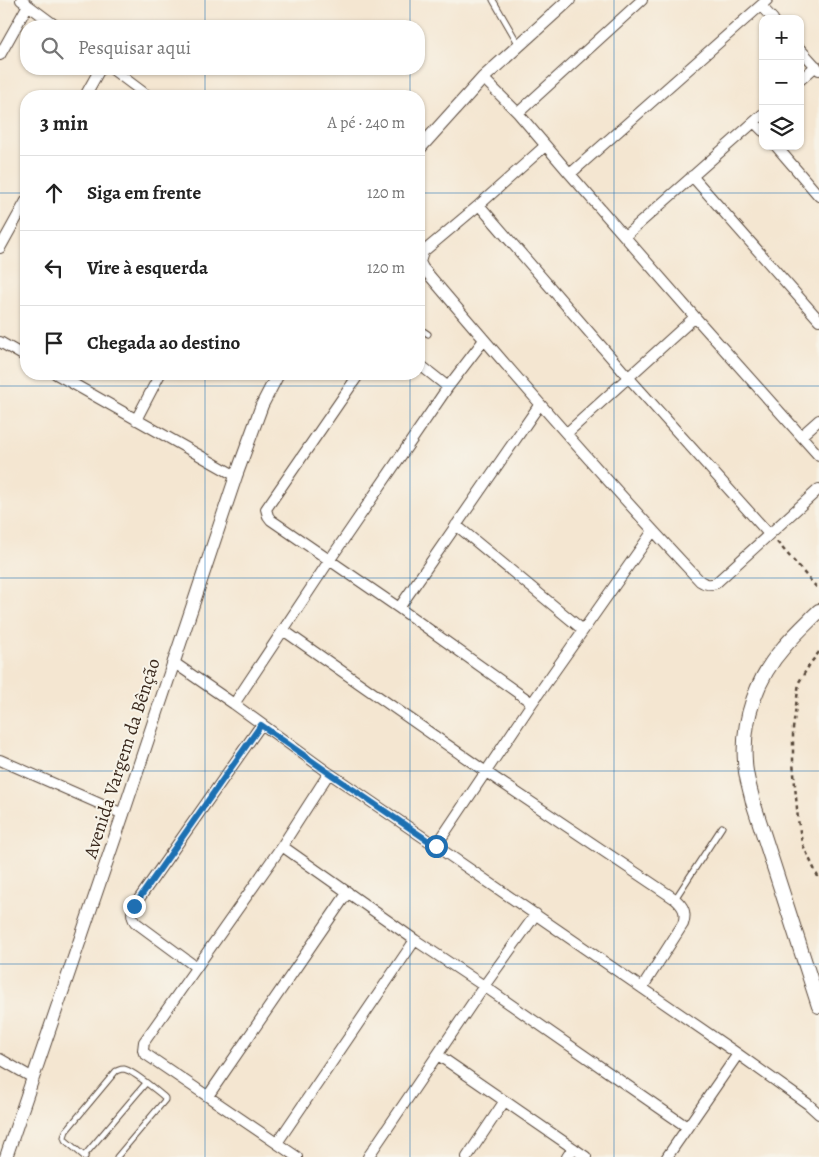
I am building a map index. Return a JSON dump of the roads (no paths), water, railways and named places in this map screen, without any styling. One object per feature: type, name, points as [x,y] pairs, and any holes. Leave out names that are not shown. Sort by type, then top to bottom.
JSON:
[{"type":"main road","points":[[819,611],[772,662],[752,703],[744,741],[745,762],[753,802],[819,1006]]},
{"type":"street","points":[[425,142],[483,78],[569,0]]},
{"type":"street","points":[[518,114],[642,0]]},
{"type":"street","points":[[0,56],[25,3],[48,20]]},
{"type":"street","points":[[570,174],[764,3],[771,15]]},
{"type":"street","points":[[804,53],[817,68],[804,77]]},
{"type":"street","points":[[88,90],[97,75]]},
{"type":"street","points":[[120,75],[140,90]]},
{"type":"street","points":[[483,78],[518,114],[695,317],[801,436],[818,452]]},
{"type":"street","points":[[625,236],[759,118]]},
{"type":"street","points":[[754,122],[759,128]]},
{"type":"street","points":[[425,250],[545,146]]},
{"type":"street","points":[[779,150],[819,196]]},
{"type":"street","points":[[692,176],[819,320]]},
{"type":"street","points":[[478,205],[769,534]]},
{"type":"street","points":[[0,248],[20,212]]},
{"type":"street","points":[[425,270],[540,404],[700,582],[711,585],[716,583],[819,489]]},
{"type":"street","points":[[566,433],[695,317]]},
{"type":"street","points":[[234,704],[328,561],[448,386],[484,340]]},
{"type":"street","points":[[0,342],[20,354]]},
{"type":"street","points":[[425,369],[448,386]]},
{"type":"street","points":[[66,380],[236,476]]},
{"type":"street","points":[[136,420],[157,380]]},
{"type":"street","name":"Avenida Vargem da Bênção","points":[[6,1157],[236,476],[262,406],[275,380]]},
{"type":"street","points":[[355,380],[266,509],[270,520],[399,608],[532,703]]},
{"type":"street","points":[[399,608],[540,404]]},
{"type":"street","points":[[801,436],[819,420]]},
{"type":"street","points":[[456,525],[583,630]]},
{"type":"street","points":[[436,846],[532,703],[653,531]]},
{"type":"street","points":[[283,630],[486,772],[675,899],[685,912],[683,924],[642,988]]},
{"type":"street","points":[[173,662],[329,773],[738,1054],[819,1114]]},
{"type":"street","points":[[196,967],[135,922],[132,918],[132,911],[261,725]]},
{"type":"street","points":[[0,760],[123,814]]},
{"type":"street","points":[[297,1157],[144,1053],[143,1050],[144,1042],[282,846],[329,773]]},
{"type":"street","points":[[282,846],[687,1127]]},
{"type":"street","points":[[208,1096],[348,892]]},
{"type":"street","points":[[368,1157],[484,986],[536,914]]},
{"type":"street","points":[[277,1143],[415,940]]},
{"type":"street","points":[[667,1157],[738,1054]]},
{"type":"street","points":[[438,1055],[586,1157]]},
{"type":"street","points":[[0,1059],[33,1078]]},
{"type":"street","points":[[467,1157],[504,1102]]},
{"type":"street","points":[[808,1104],[819,1105]]},
{"type":"street","points":[[566,1157],[573,1148]]},
{"type":"lane","points":[[493,0],[519,45]]},
{"type":"lane","points":[[675,899],[722,826]]},
{"type":"lane","points":[[116,1157],[164,1103],[165,1098],[163,1096],[133,1073],[127,1070],[120,1069],[116,1071],[67,1128],[64,1134],[65,1140],[85,1157],[146,1083]]}]
